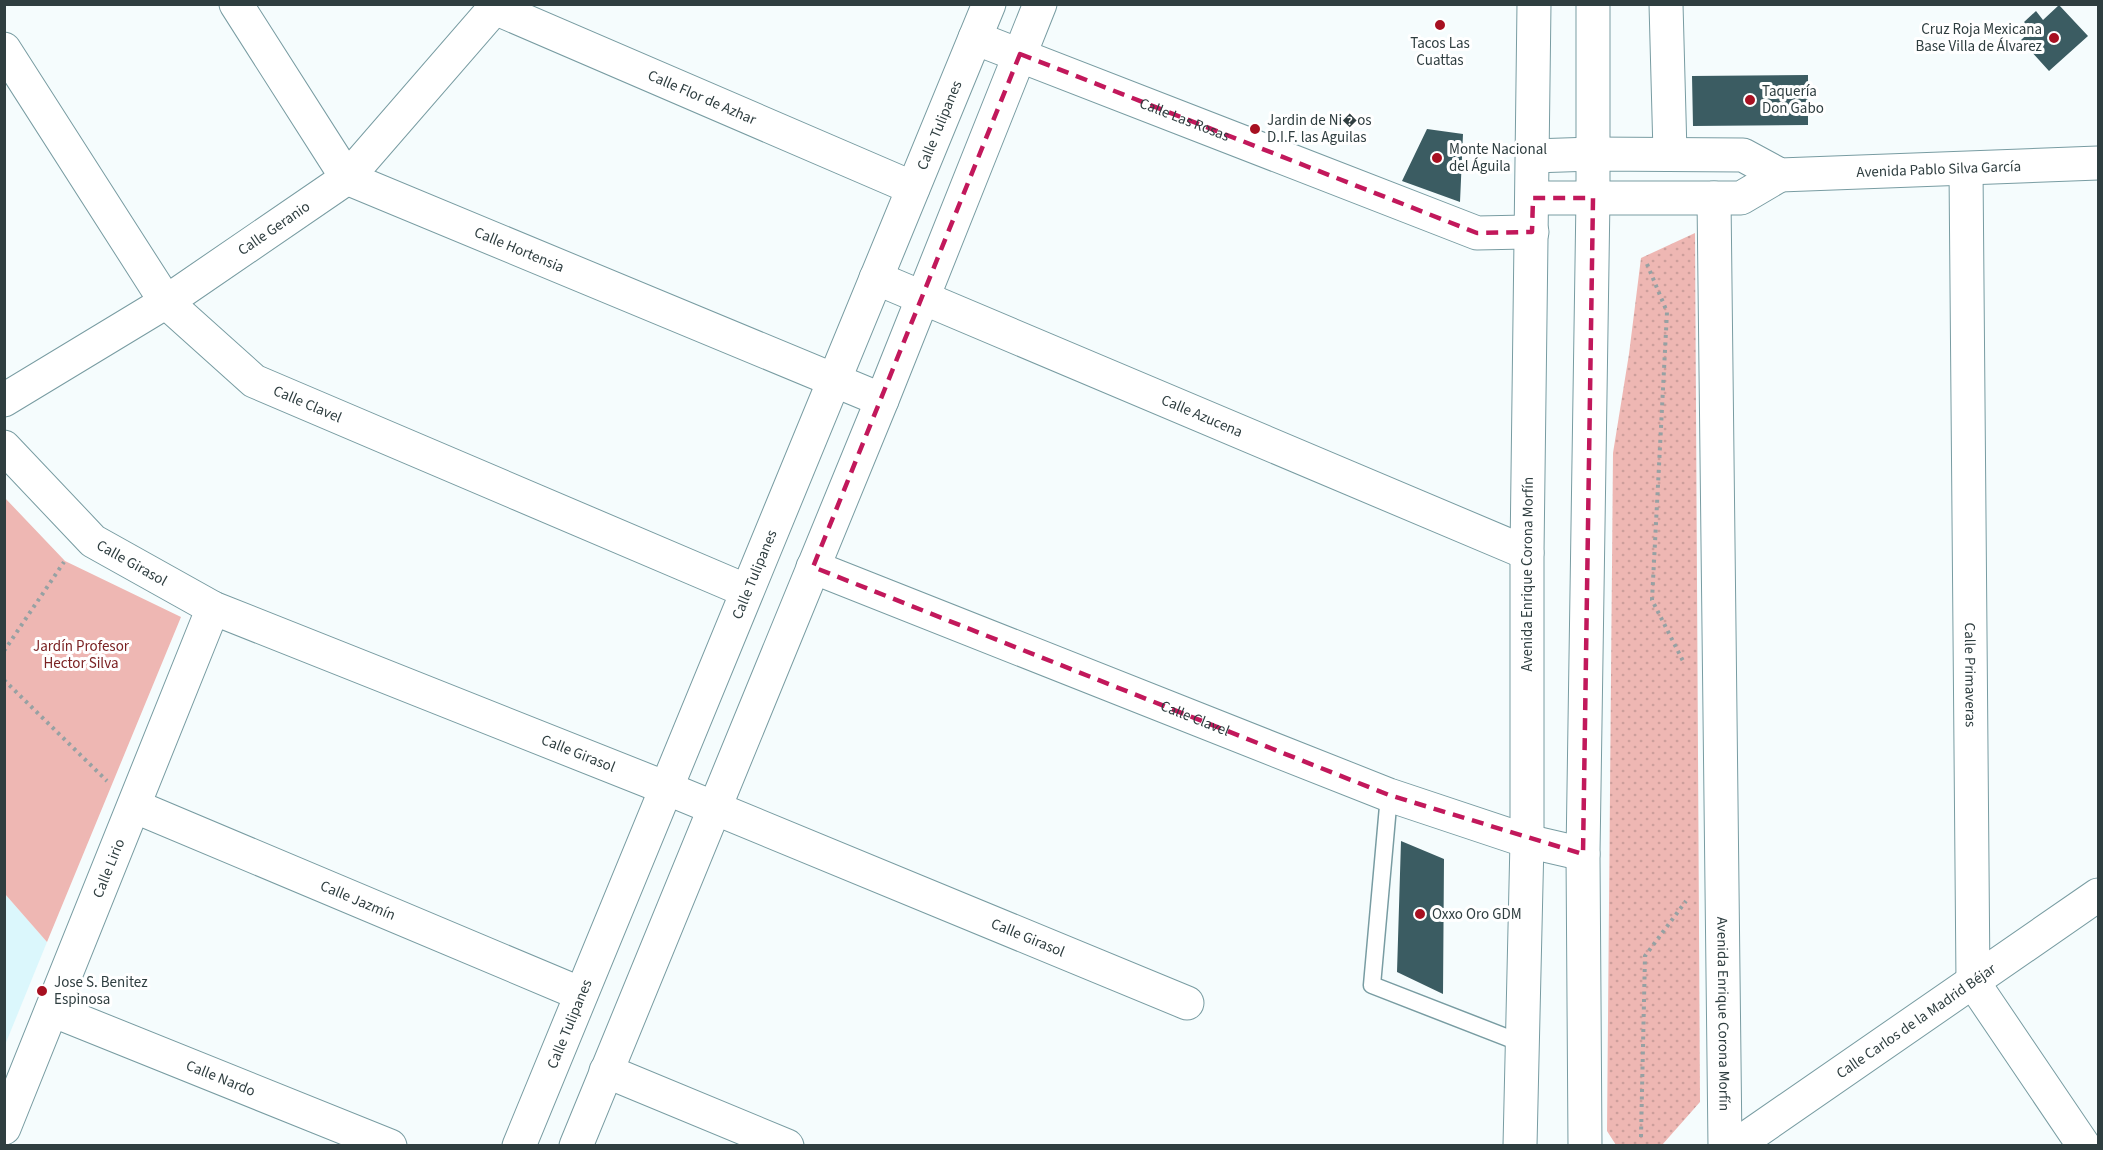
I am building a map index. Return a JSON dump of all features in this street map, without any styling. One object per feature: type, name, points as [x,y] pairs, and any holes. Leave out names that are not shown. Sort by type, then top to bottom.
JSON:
[{"type":"street","points":[[236,4],[347,178]]},
{"type":"street","name":"Calle Tulipanes","points":[[519,1146],[989,4]]},
{"type":"street","points":[[576,1146],[882,400],[1040,4]]},
{"type":"street","name":"Avenida Enrique Corona Morfín","points":[[1520,1146],[1527,841],[1527,553],[1534,4]]},
{"type":"street","points":[[1585,1146],[1583,854],[1593,198],[1593,4]]},
{"type":"street","points":[[1666,4],[1670,153]]},
{"type":"street","name":"Calle Geranio","points":[[4,400],[166,302],[347,178],[495,6]]},
{"type":"street","name":"Calle Flor de Azhar","points":[[495,6],[913,189]]},
{"type":"street","name":"Calle Las Rosas","points":[[975,38],[1477,233],[1532,232]]},
{"type":"street","name":"Calle Clavel","points":[[4,49],[166,302],[254,381],[747,591]]},
{"type":"street","points":[[1533,156],[1670,153],[1743,155],[1780,175]]},
{"type":"street","name":"Avenida Pablo Silva García","points":[[1533,198],[1742,198],[1780,175],[2098,163]]},
{"type":"street","name":"Calle Primaveras","points":[[1966,169],[1973,982]]},
{"type":"street","name":"Calle Hortensia","points":[[347,178],[882,400]]},
{"type":"street","name":"Avenida Enrique Corona Morfín","points":[[1714,198],[1725,1146]]},
{"type":"street","name":"Calle Azucena","points":[[876,278],[1527,553]]},
{"type":"street","name":"Calle Girasol","points":[[4,447],[93,541],[213,609],[666,788],[1187,1003]]},
{"type":"street","name":"Calle Clavel","points":[[813,567],[1389,795],[1527,841],[1583,854]]},
{"type":"street","name":"Calle Lirio","points":[[4,1128],[213,609]]},
{"type":"street","name":"Calle Jazmín","points":[[134,806],[581,993]]},
{"type":"street","name":"Calle Carlos de la Madrid Béjar","points":[[1735,1146],[2098,895]]},
{"type":"street","points":[[1973,982],[2084,1146]]},
{"type":"street","name":"Calle Nardo","points":[[52,1010],[390,1146]]},
{"type":"street","points":[[606,1071],[787,1146]]},
{"type":"lane","points":[[1389,795],[1372,985],[1521,1042]]},
{"type":"path","points":[[1647,264],[1667,312],[1652,600],[1685,666]]},
{"type":"path","points":[[4,651],[65,561]]},
{"type":"path","points":[[4,680],[134,806]]},
{"type":"path","points":[[1641,1137],[1645,956],[1686,901],[1686,889]]},
{"type":"highlighted area","points":[[1020,54],[1477,233],[1532,232],[1533,198],[1593,198],[1583,854],[1389,795],[813,567]]},
{"type":"shaded area","points":[[5,894],[47,942],[5,1045]]},
{"type":"green space","points":[[1695,233],[1700,1102],[1662,1145],[1616,1145],[1607,1131],[1613,453],[1641,258]]},
{"type":"green space","name":"Jardín Profesor Hector Silva","points":[[5,498],[65,561],[181,617],[47,942],[5,894]]},
{"type":"building","name":"Cruz Roja Mexicana Base Villa de Álvarez","points":[[2059,5],[2088,36],[2049,71],[2021,40],[2032,30],[2024,22],[2036,11],[2043,20]]},
{"type":"building","name":"Taquería Don Gabo","points":[[1808,75],[1808,125],[1693,126],[1692,76]]},
{"type":"building","name":"Monte Nacional del Águila","points":[[1427,129],[1463,134],[1460,202],[1402,181]]},
{"type":"building","points":[[1401,841],[1444,859],[1443,994],[1397,972]]},
{"type":"place","name":"Tacos Las Cuattas","points":[[1440,25]]},
{"type":"place","name":"Cruz Roja Mexicana Base Villa de Álvarez","points":[[2054,38]]},
{"type":"place","name":"Taquería Don Gabo","points":[[1750,100]]},
{"type":"place","name":"Jardin de Ni�os D.I.F. las Aguilas","points":[[1255,129]]},
{"type":"place","name":"Monte Nacional del Águila","points":[[1437,158]]},
{"type":"place","name":"Oxxo Oro GDM","points":[[1420,914]]},
{"type":"place","name":"Jose S. Benitez Espinosa","points":[[42,991]]}]
